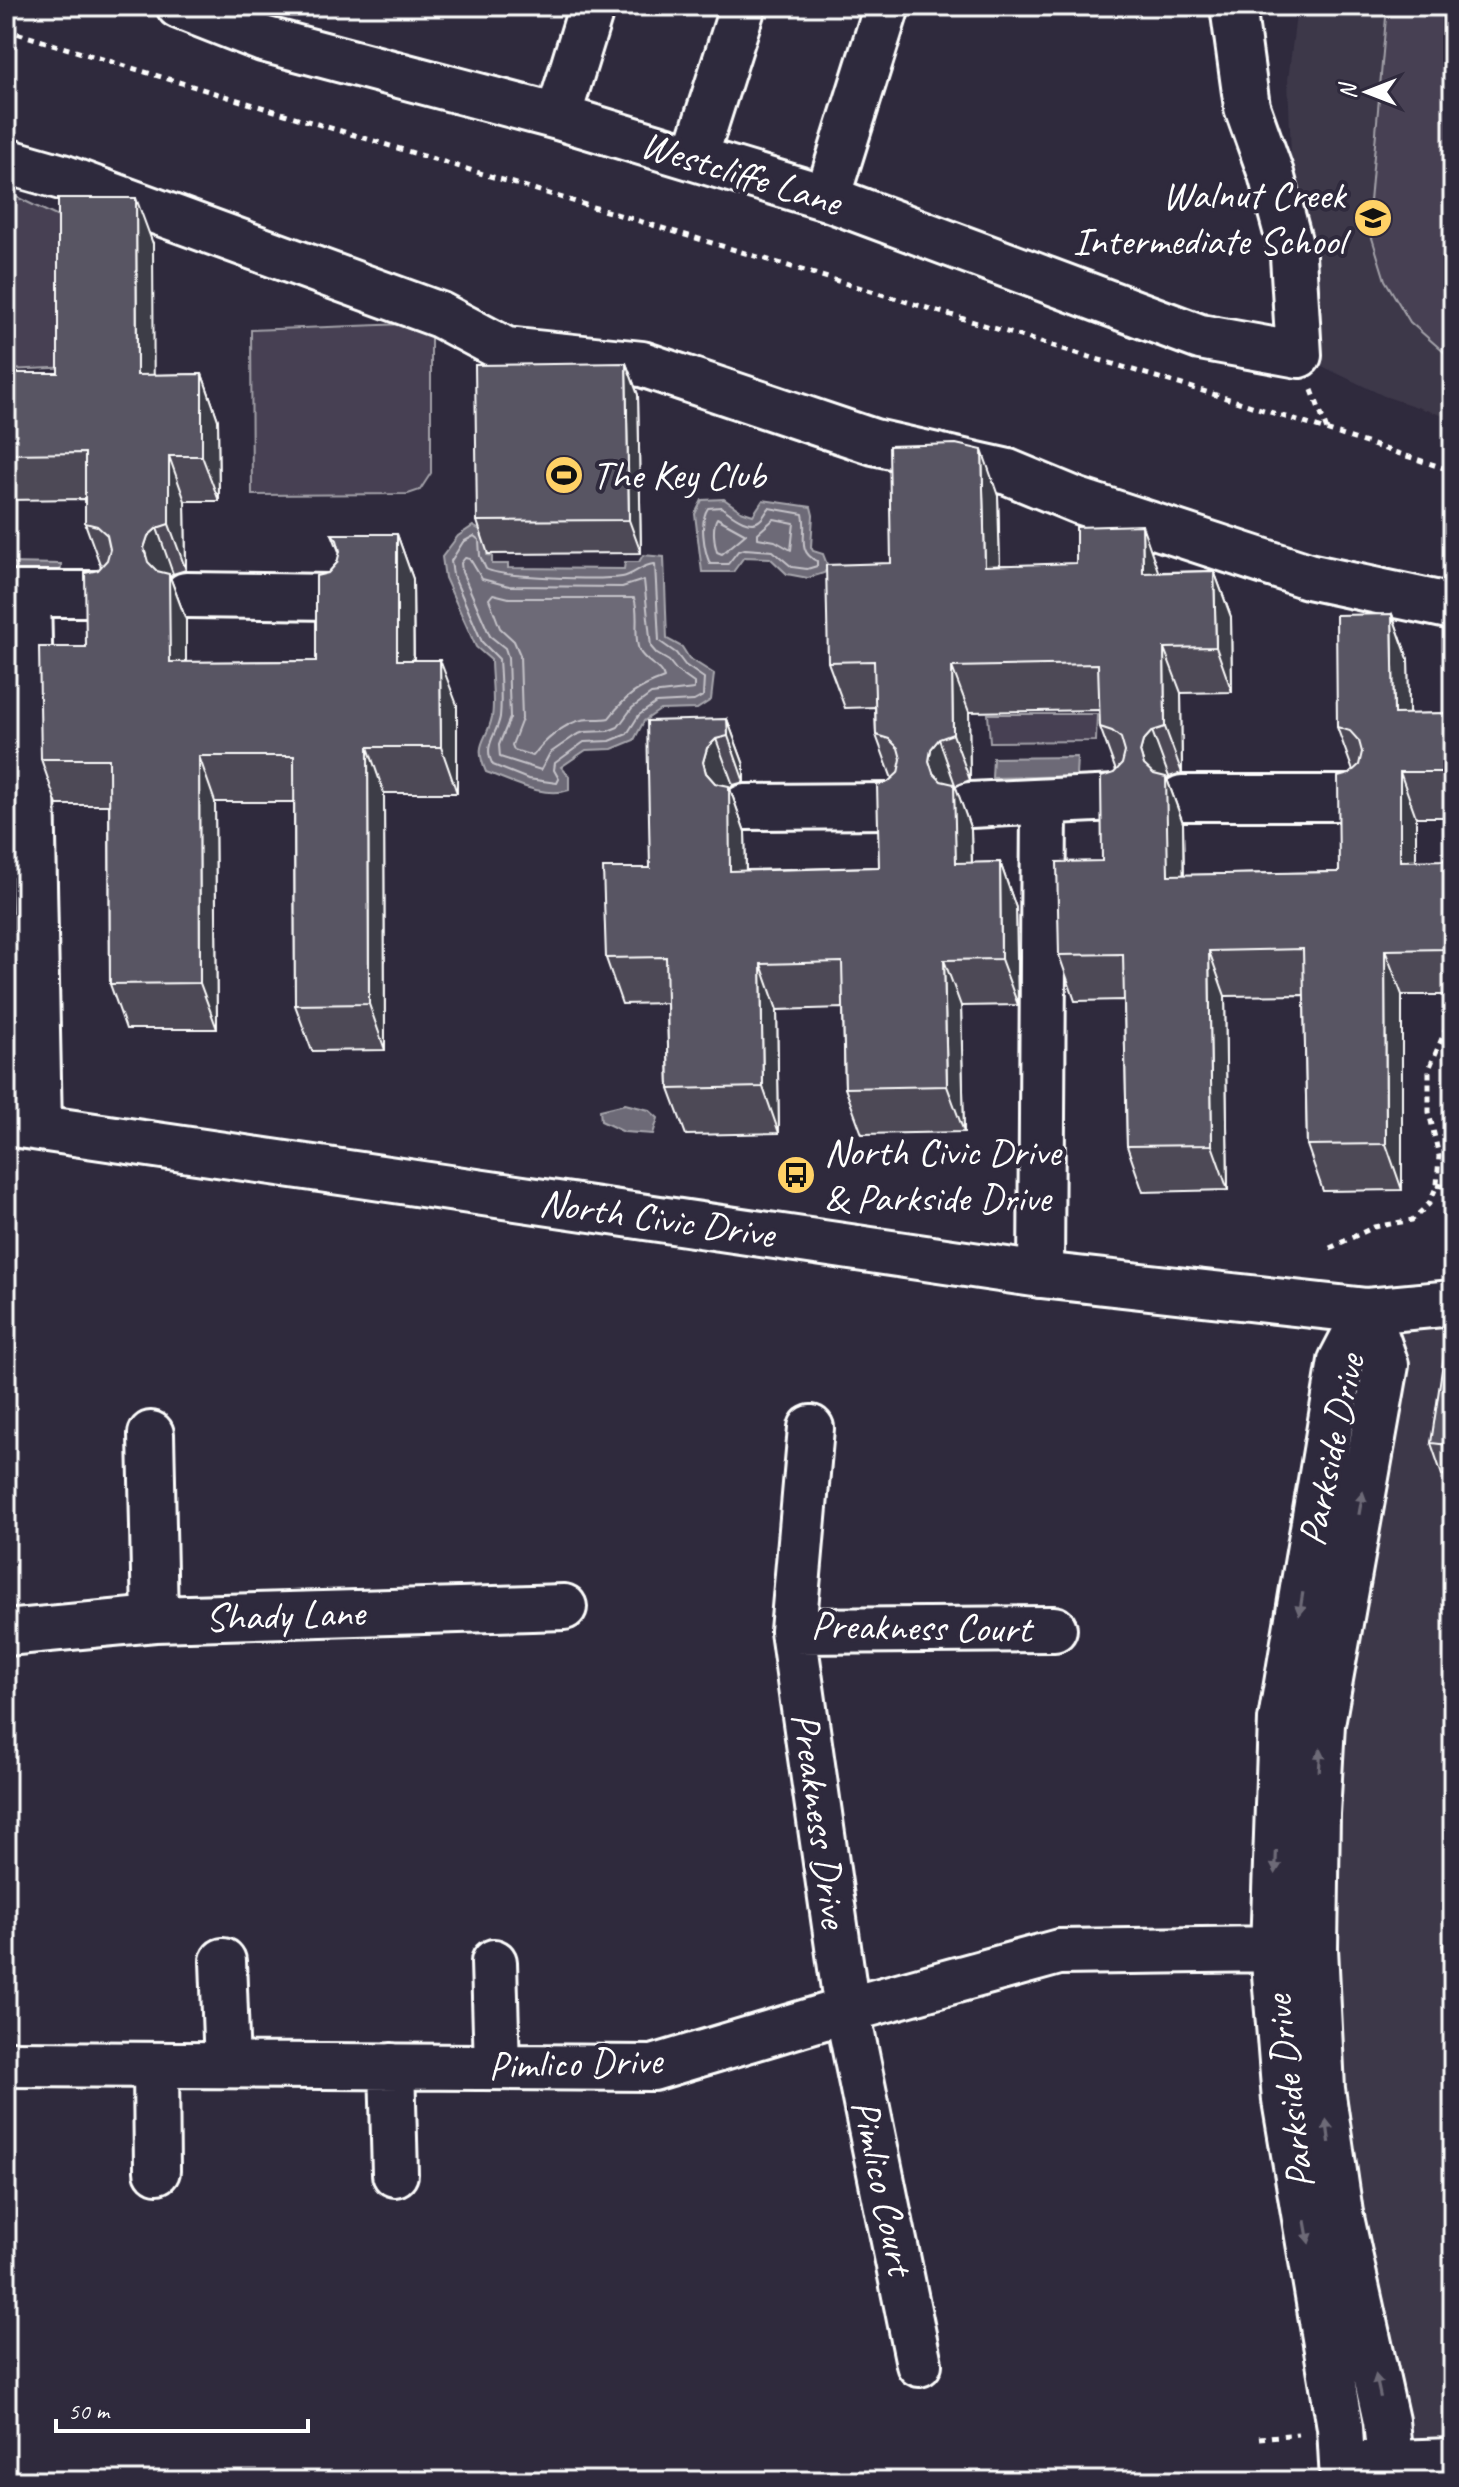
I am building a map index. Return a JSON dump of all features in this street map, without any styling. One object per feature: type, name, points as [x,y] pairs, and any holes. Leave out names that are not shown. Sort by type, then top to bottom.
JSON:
[{"type":"street","name":"Westcliffe Lane","points":[[179,6],[268,22],[558,117],[827,198],[1200,337],[1299,355],[1293,256],[1271,174],[1247,107],[1233,6]]},
{"type":"street","points":[[558,117],[592,6]]},
{"type":"street","points":[[695,157],[743,6]]},
{"type":"street","points":[[827,198],[887,6]]},
{"type":"street","points":[[6,161],[62,177],[440,315],[506,350],[642,364],[874,442],[1008,472],[1078,501],[1308,576],[1453,607]]},
{"type":"street","points":[[23,1125],[17,594],[102,594]]},
{"type":"street","points":[[186,595],[332,597]]},
{"type":"street","points":[[970,805],[1117,798]]},
{"type":"street","points":[[1182,798],[1354,798]]},
{"type":"street","points":[[1041,1275],[1044,803]]},
{"type":"street","points":[[745,807],[893,806]]},
{"type":"street","name":"North Civic Drive","points":[[23,1125],[1041,1275],[1367,1311],[1453,1303]]},
{"type":"street","name":"Parkside Drive","points":[[1344,2473],[1340,2427],[1285,2100],[1273,1949],[1281,1720],[1341,1361],[1367,1311]]},
{"type":"street","name":"Parkside Drive","points":[[1367,1311],[1386,1365],[1322,1724],[1315,1948],[1324,2104],[1340,2213],[1386,2421],[1391,2472]]},
{"type":"street","name":"Preakness Court","points":[[811,1428],[793,1631],[1054,1629]]},
{"type":"street","points":[[151,1434],[155,1619]]},
{"type":"street","name":"Shady Lane","points":[[6,1633],[155,1619],[564,1607]]},
{"type":"street","name":"Preakness Drive","points":[[793,1631],[847,2010]]},
{"type":"street","name":"Pimlico Drive","points":[[6,2064],[653,2068],[847,2010],[1059,1952],[1273,1949]]},
{"type":"street","points":[[223,1961],[227,2065]]},
{"type":"street","points":[[494,1962],[497,2067]]},
{"type":"street","name":"Pimlico Court","points":[[847,2010],[919,2364]]},
{"type":"street","points":[[156,2065],[157,2171]]},
{"type":"street","points":[[392,2066],[395,2174]]},
{"type":"street","points":[[1344,2473],[1391,2472],[1453,2461]]},
{"type":"path","points":[[6,30],[1239,402],[1453,471]]},
{"type":"path","points":[[1330,1248],[1374,1227],[1412,1220],[1429,1204],[1437,1185],[1439,1156],[1429,1112],[1429,1069],[1453,1012]]},
{"type":"path","points":[[1437,1185],[1446,1187],[1453,1223]]},
{"type":"path","points":[[1259,2438],[1298,2434]]},
{"type":"shaded area","name":"Walnut Creek Intermediate School","points":[[1297,6],[1453,6],[1453,419],[1384,396],[1299,355],[1288,80]]},
{"type":"shaded area","points":[[1387,6],[1453,6],[1453,355],[1445,353],[1410,322],[1385,280],[1368,225]]},
{"type":"shaded area","points":[[6,192],[73,224],[75,367],[6,370]]},
{"type":"shaded area","points":[[431,323],[431,473],[420,490],[408,494],[252,495],[251,330]]},
{"type":"shaded area","points":[[988,714],[1097,714],[1096,741],[990,742]]},
{"type":"shaded area","points":[[1453,1303],[1453,2481],[1392,2481],[1315,1948],[1386,1365],[1367,1311]]},
{"type":"water","points":[[724,499],[753,515],[763,500],[811,507],[811,547],[813,551],[823,554],[828,567],[824,573],[808,578],[787,574],[770,558],[744,557],[733,572],[702,572],[695,514],[702,500]]},
{"type":"water","points":[[473,526],[487,534],[487,555],[492,556],[492,564],[508,564],[508,568],[624,569],[625,562],[639,562],[643,555],[664,557],[667,639],[682,647],[689,658],[714,674],[711,700],[697,709],[660,710],[644,721],[634,740],[612,749],[586,750],[561,767],[569,776],[569,790],[538,790],[486,772],[481,748],[493,710],[491,660],[476,647],[445,578],[442,557],[458,536]]},
{"type":"water","points":[[6,563],[61,564],[60,582],[6,582]]},
{"type":"water","points":[[1077,757],[1076,776],[992,778],[993,758]]},
{"type":"water","points":[[625,1104],[649,1110],[658,1118],[653,1134],[624,1132],[601,1121],[600,1110]]},
{"type":"building","points":[[58,198],[136,198],[137,375],[202,374],[202,456],[169,456],[169,524],[157,528],[148,536],[144,548],[148,562],[157,571],[169,574],[170,662],[316,661],[316,576],[328,573],[337,563],[340,551],[332,534],[397,534],[397,660],[440,660],[441,747],[368,747],[369,1004],[295,1005],[294,756],[199,756],[200,983],[110,984],[109,759],[41,759],[39,647],[86,647],[85,573],[98,570],[107,560],[110,549],[107,535],[97,526],[85,523],[85,453],[6,454],[6,373],[58,373]]},
{"type":"building","name":"The Key Club","points":[[626,363],[629,520],[477,521],[475,365]]},
{"type":"building","points":[[956,444],[982,450],[985,566],[1076,563],[1076,527],[1142,525],[1143,573],[1214,571],[1216,647],[1164,648],[1165,727],[1152,731],[1143,741],[1140,752],[1144,765],[1154,774],[1166,777],[1168,875],[1339,872],[1338,777],[1349,774],[1359,765],[1362,752],[1359,741],[1350,731],[1337,727],[1336,615],[1392,614],[1394,714],[1453,713],[1453,772],[1400,772],[1400,861],[1449,860],[1449,949],[1385,950],[1386,1144],[1307,1145],[1303,949],[1209,951],[1212,1145],[1127,1146],[1123,954],[1059,955],[1057,862],[1102,861],[1101,777],[1114,773],[1122,764],[1125,752],[1121,738],[1100,727],[1098,664],[952,667],[953,734],[939,739],[931,749],[929,761],[933,773],[941,781],[954,784],[956,863],[1000,862],[1001,959],[944,960],[947,1086],[845,1088],[842,962],[761,964],[763,1087],[669,1089],[666,957],[606,958],[603,868],[650,868],[647,721],[727,719],[728,736],[716,739],[707,748],[703,762],[706,773],[715,783],[729,786],[730,871],[879,867],[877,785],[888,782],[898,773],[901,759],[898,748],[889,739],[876,735],[874,661],[828,662],[826,565],[891,563],[889,446]]},
{"type":"building","points":[[1444,1356],[1453,1358],[1453,1468],[1447,1467],[1448,1445],[1431,1443]]},
{"type":"building","points":[[1453,1943],[1453,1993],[1442,1945]]},
{"type":"place","name":"Walnut Creek Intermediate School","points":[[1373,218]]},
{"type":"place","name":"The Key Club","points":[[564,475]]},
{"type":"place","name":"North Civic Drive & Parkside Drive","points":[[796,1175]]}]
